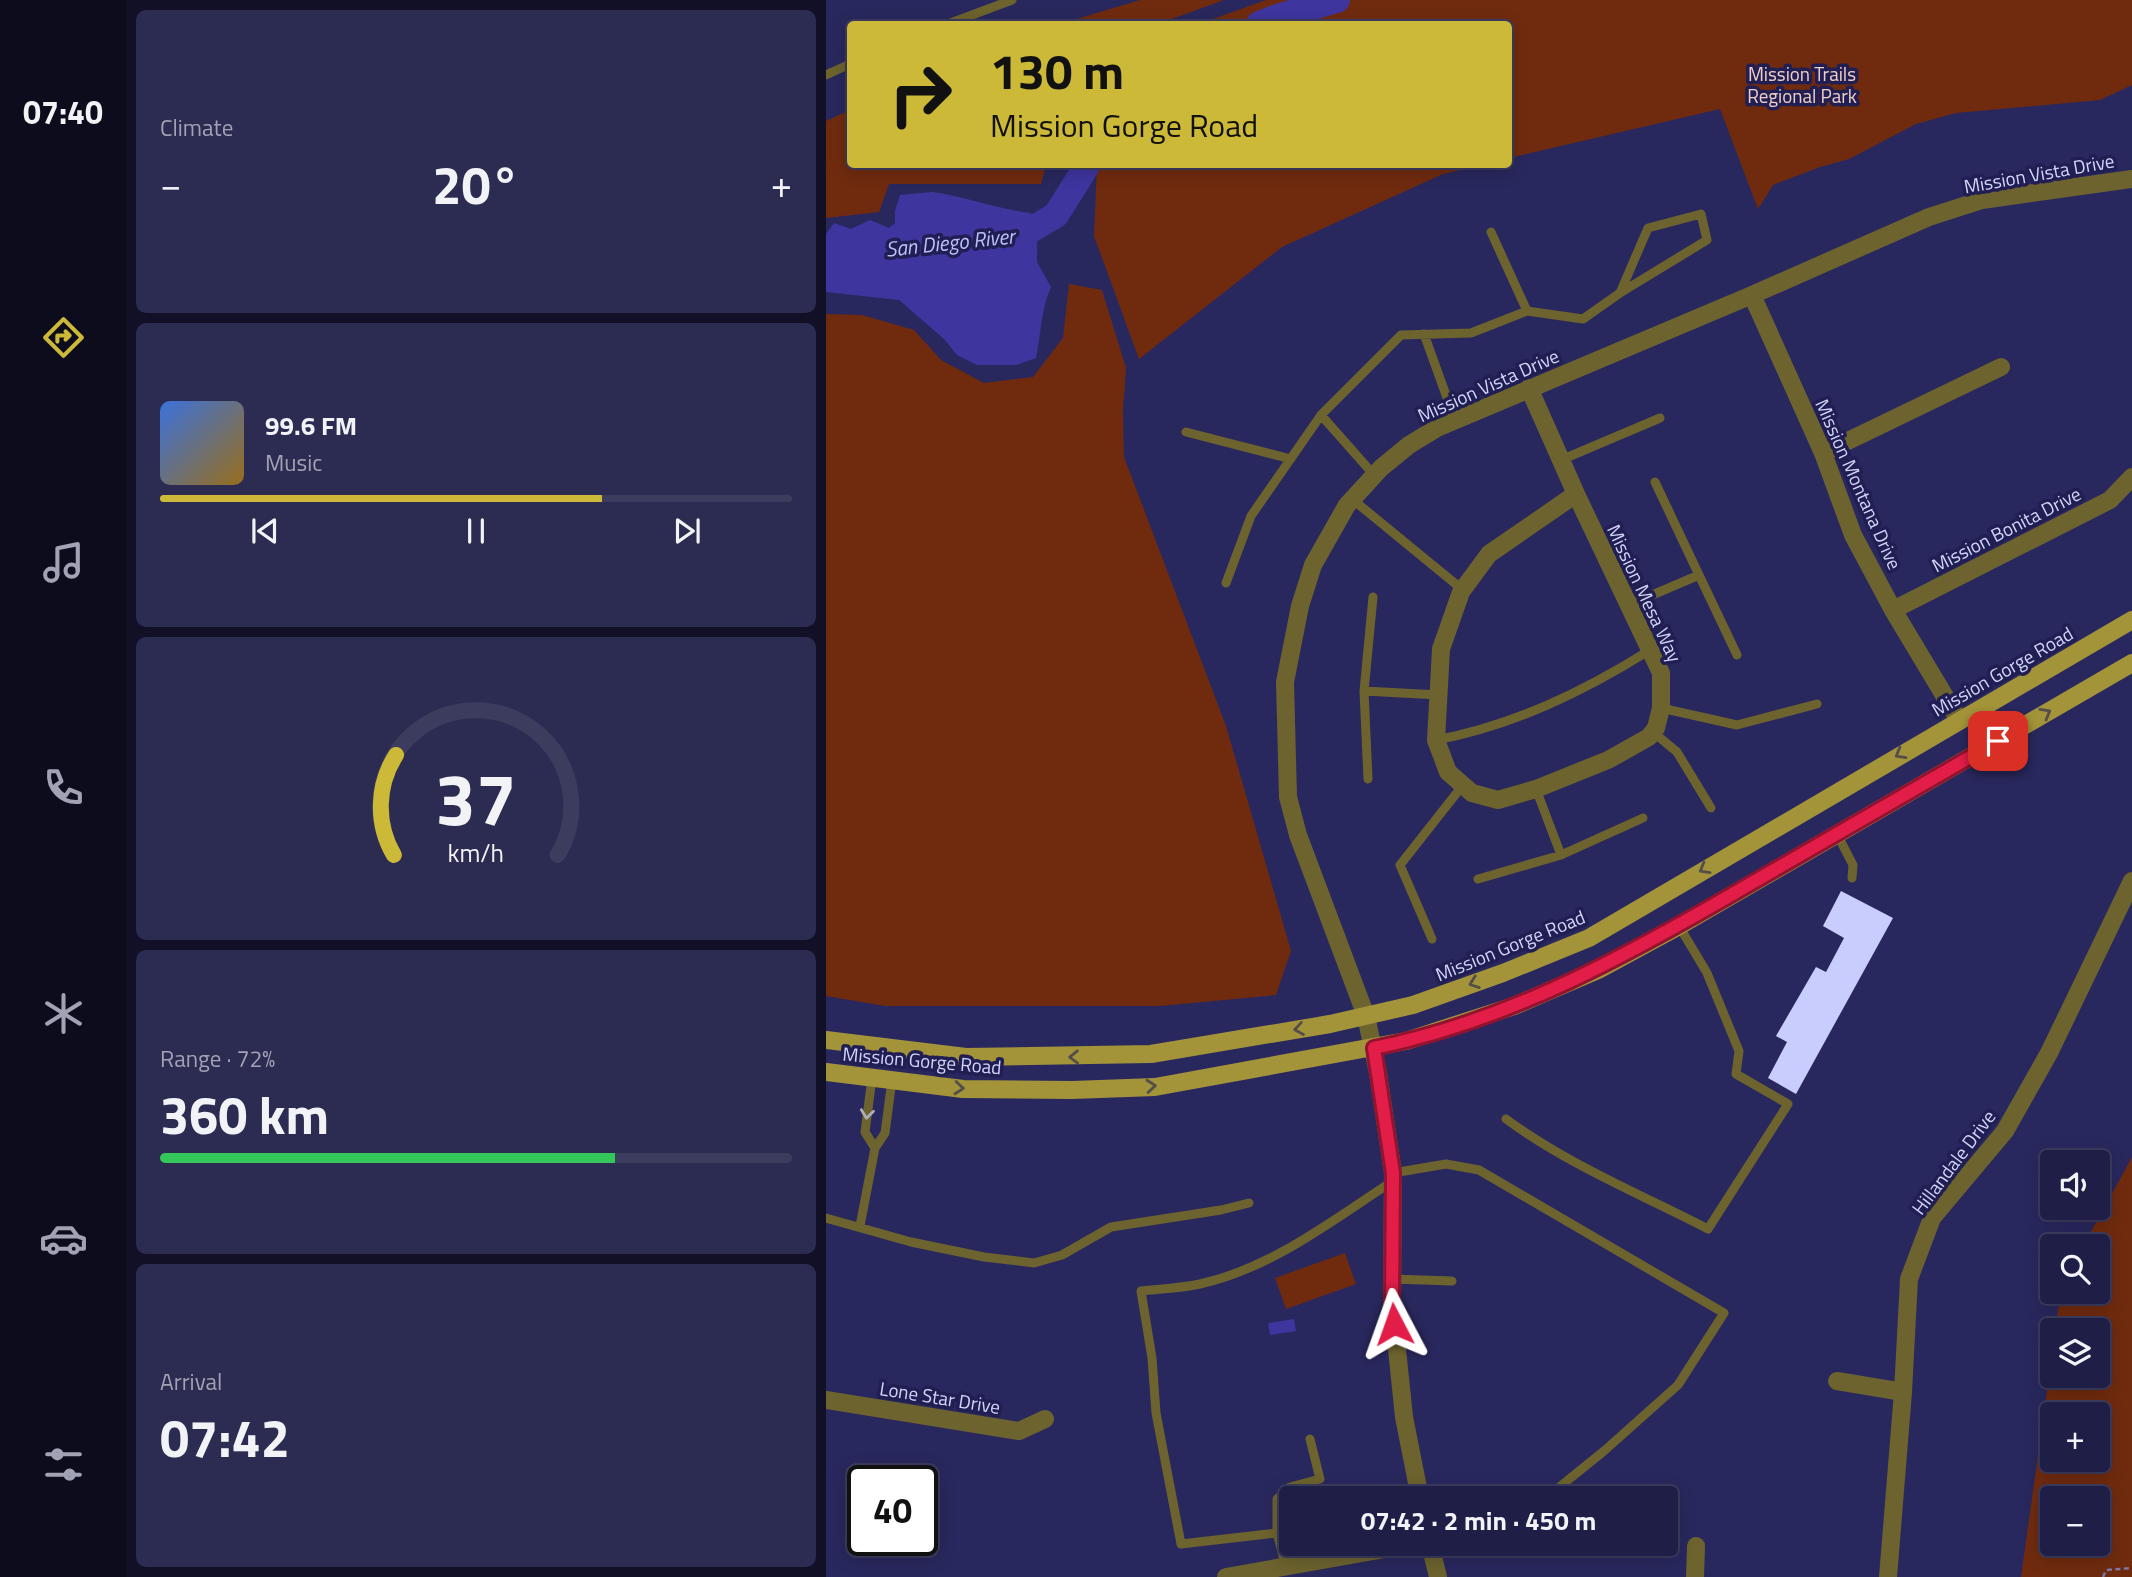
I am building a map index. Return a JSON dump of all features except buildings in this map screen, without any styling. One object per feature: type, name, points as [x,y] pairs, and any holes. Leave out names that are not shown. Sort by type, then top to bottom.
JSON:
[{"type":"main road","name":"Mission Gorge Road","points":[[826,1040],[966,1058],[1151,1054],[1366,1016],[1413,1005],[1503,973],[1589,938],[2132,620]]},
{"type":"main road","name":"Mission Gorge Road","points":[[826,1072],[964,1089],[1072,1090],[1155,1087],[1406,1041],[1514,1006],[1598,970],[1679,926],[2132,663]]},
{"type":"street","name":"Mission Vista Drive","points":[[1418,1486],[1404,1417],[1392,1301],[1393,1177],[1374,1048],[1366,1016],[1298,835],[1289,797],[1286,682],[1300,606],[1313,565],[1352,499],[1374,475],[1409,445],[1455,420],[1929,217],[1982,200],[2132,179]]},
{"type":"street","name":"Mission Montana Drive","points":[[1752,295],[1823,453],[1853,535],[1893,610],[1959,720]]},
{"type":"street","points":[[1823,453],[2001,367]]},
{"type":"street","name":"Mission Mesa Way","points":[[1529,388],[1661,673],[1661,708],[1653,732]]},
{"type":"street","name":"Mission Bonita Drive","points":[[1893,610],[2109,500],[2132,477]]},
{"type":"street","points":[[1576,494],[1489,554],[1464,590],[1441,649],[1436,740],[1448,772],[1472,793],[1498,800],[1536,789],[1608,760],[1649,737],[1653,732]]},
{"type":"street","name":"Hillandale Drive","points":[[1888,1577],[1909,1279],[1932,1218],[2005,1131],[2049,1053],[2132,881]]},
{"type":"street","points":[[1837,1381],[1903,1392]]},
{"type":"street","name":"Lone Star Drive","points":[[826,1399],[1019,1431],[1045,1419]]},
{"type":"street","points":[[1695,1577],[1696,1546]]},
{"type":"street","points":[[1226,1577],[1260,1574],[1347,1556]]},
{"type":"street","points":[[1433,1556],[1438,1577]]},
{"type":"lane","points":[[956,21],[1012,0]]},
{"type":"lane","points":[[826,75],[847,65]]},
{"type":"lane","points":[[1227,583],[1251,516],[1321,415],[1401,335],[1471,333],[1527,311],[1583,320],[1620,293],[1707,240],[1702,214],[1648,228],[1620,293]]},
{"type":"lane","points":[[1491,232],[1527,311]]},
{"type":"lane","points":[[1424,334],[1455,420]]},
{"type":"lane","points":[[1321,415],[1374,475]]},
{"type":"lane","points":[[1561,460],[1660,418]]},
{"type":"lane","points":[[1186,432],[1291,459]]},
{"type":"lane","points":[[1655,482],[1737,655]]},
{"type":"lane","points":[[1352,499],[1464,590]]},
{"type":"lane","points":[[1629,605],[1699,575]]},
{"type":"lane","points":[[1368,779],[1364,691],[1373,597]]},
{"type":"lane","points":[[1436,740],[1473,733],[1553,705],[1650,650]]},
{"type":"lane","points":[[1364,691],[1439,695]]},
{"type":"lane","points":[[1661,708],[1737,724],[1817,704]]},
{"type":"lane","points":[[1653,732],[1677,752],[1711,808]]},
{"type":"lane","points":[[1432,939],[1400,865],[1464,785]]},
{"type":"lane","points":[[1536,789],[1561,855]]},
{"type":"lane","points":[[1478,879],[1561,855],[1643,818]]},
{"type":"lane","points":[[1837,834],[1853,865],[1853,878]]},
{"type":"lane","points":[[1506,1119],[1531,1138],[1708,1229],[1788,1104],[1736,1074],[1739,1051],[1707,973],[1679,926]]},
{"type":"lane","points":[[872,1077],[865,1132],[875,1148]]},
{"type":"lane","points":[[860,1226],[875,1148],[885,1133],[891,1080]]},
{"type":"lane","points":[[1277,1534],[1181,1544],[1156,1413],[1152,1358],[1141,1292],[1199,1284],[1250,1268],[1301,1242],[1393,1177],[1446,1164],[1479,1170],[1724,1313],[1678,1385],[1561,1486]]},
{"type":"lane","points":[[826,1217],[911,1242],[984,1257],[1034,1262],[1062,1255],[1111,1227],[1249,1203]]},
{"type":"lane","points":[[1392,1279],[1452,1281]]},
{"type":"lane","points":[[1286,1567],[1277,1534],[1278,1499],[1290,1487],[1320,1479],[1310,1439]]},
{"type":"path","points":[[2103,1577],[2106,1570],[2132,1568]]},
{"type":"green space","points":[[1140,0],[1224,0],[1166,21],[1070,21]]},
{"type":"green space","name":"Mission Trails Regional Park","points":[[1266,0],[2132,0],[2132,85],[2100,100],[1956,113],[1916,124],[1849,159],[1773,185],[1758,209],[1720,109],[1512,157],[1512,21],[1207,21]]},
{"type":"green space","points":[[847,111],[847,168],[1045,168],[1041,184],[889,184],[879,212],[826,218],[826,121]]},
{"type":"green space","points":[[1097,168],[1469,168],[1443,174],[1282,247],[1139,359],[1094,236]]},
{"type":"green space","points":[[1069,284],[1102,290],[1126,368],[1124,457],[1226,726],[1291,951],[1276,995],[1160,1006],[885,1006],[826,996],[826,314],[862,315],[914,330],[941,360],[984,383],[1033,377],[1063,338]]},
{"type":"green space","points":[[2132,1157],[2132,1577],[2021,1577],[2040,1441],[2040,1472],[2110,1472],[2110,1402],[2045,1402],[2047,1388],[2110,1388],[2110,1318],[2057,1318],[2059,1304],[2110,1304],[2110,1234],[2090,1234],[2097,1220],[2110,1220],[2110,1197]]},
{"type":"green space","points":[[1345,1253],[1356,1284],[1286,1309],[1275,1278]]},
{"type":"water","points":[[932,192],[1031,213],[1037,227],[1037,262],[1051,287],[1043,313],[1036,358],[1016,365],[977,365],[957,355],[944,339],[899,300],[826,292],[826,234],[834,223],[851,229],[870,220],[889,228],[895,223],[895,211],[900,195]]},
{"type":"water","points":[[1294,1319],[1296,1331],[1270,1335],[1268,1323]]},
{"type":"waterway","name":"San Diego River","points":[[1267,21],[1337,0]]},
{"type":"waterway","name":"San Diego River","points":[[1005,238],[1019,237],[1056,215],[1085,168]]},
{"type":"route","points":[[1394,1324],[1393,1173],[1374,1048],[1406,1041],[1514,1006],[1598,970],[1998,741]]}]
